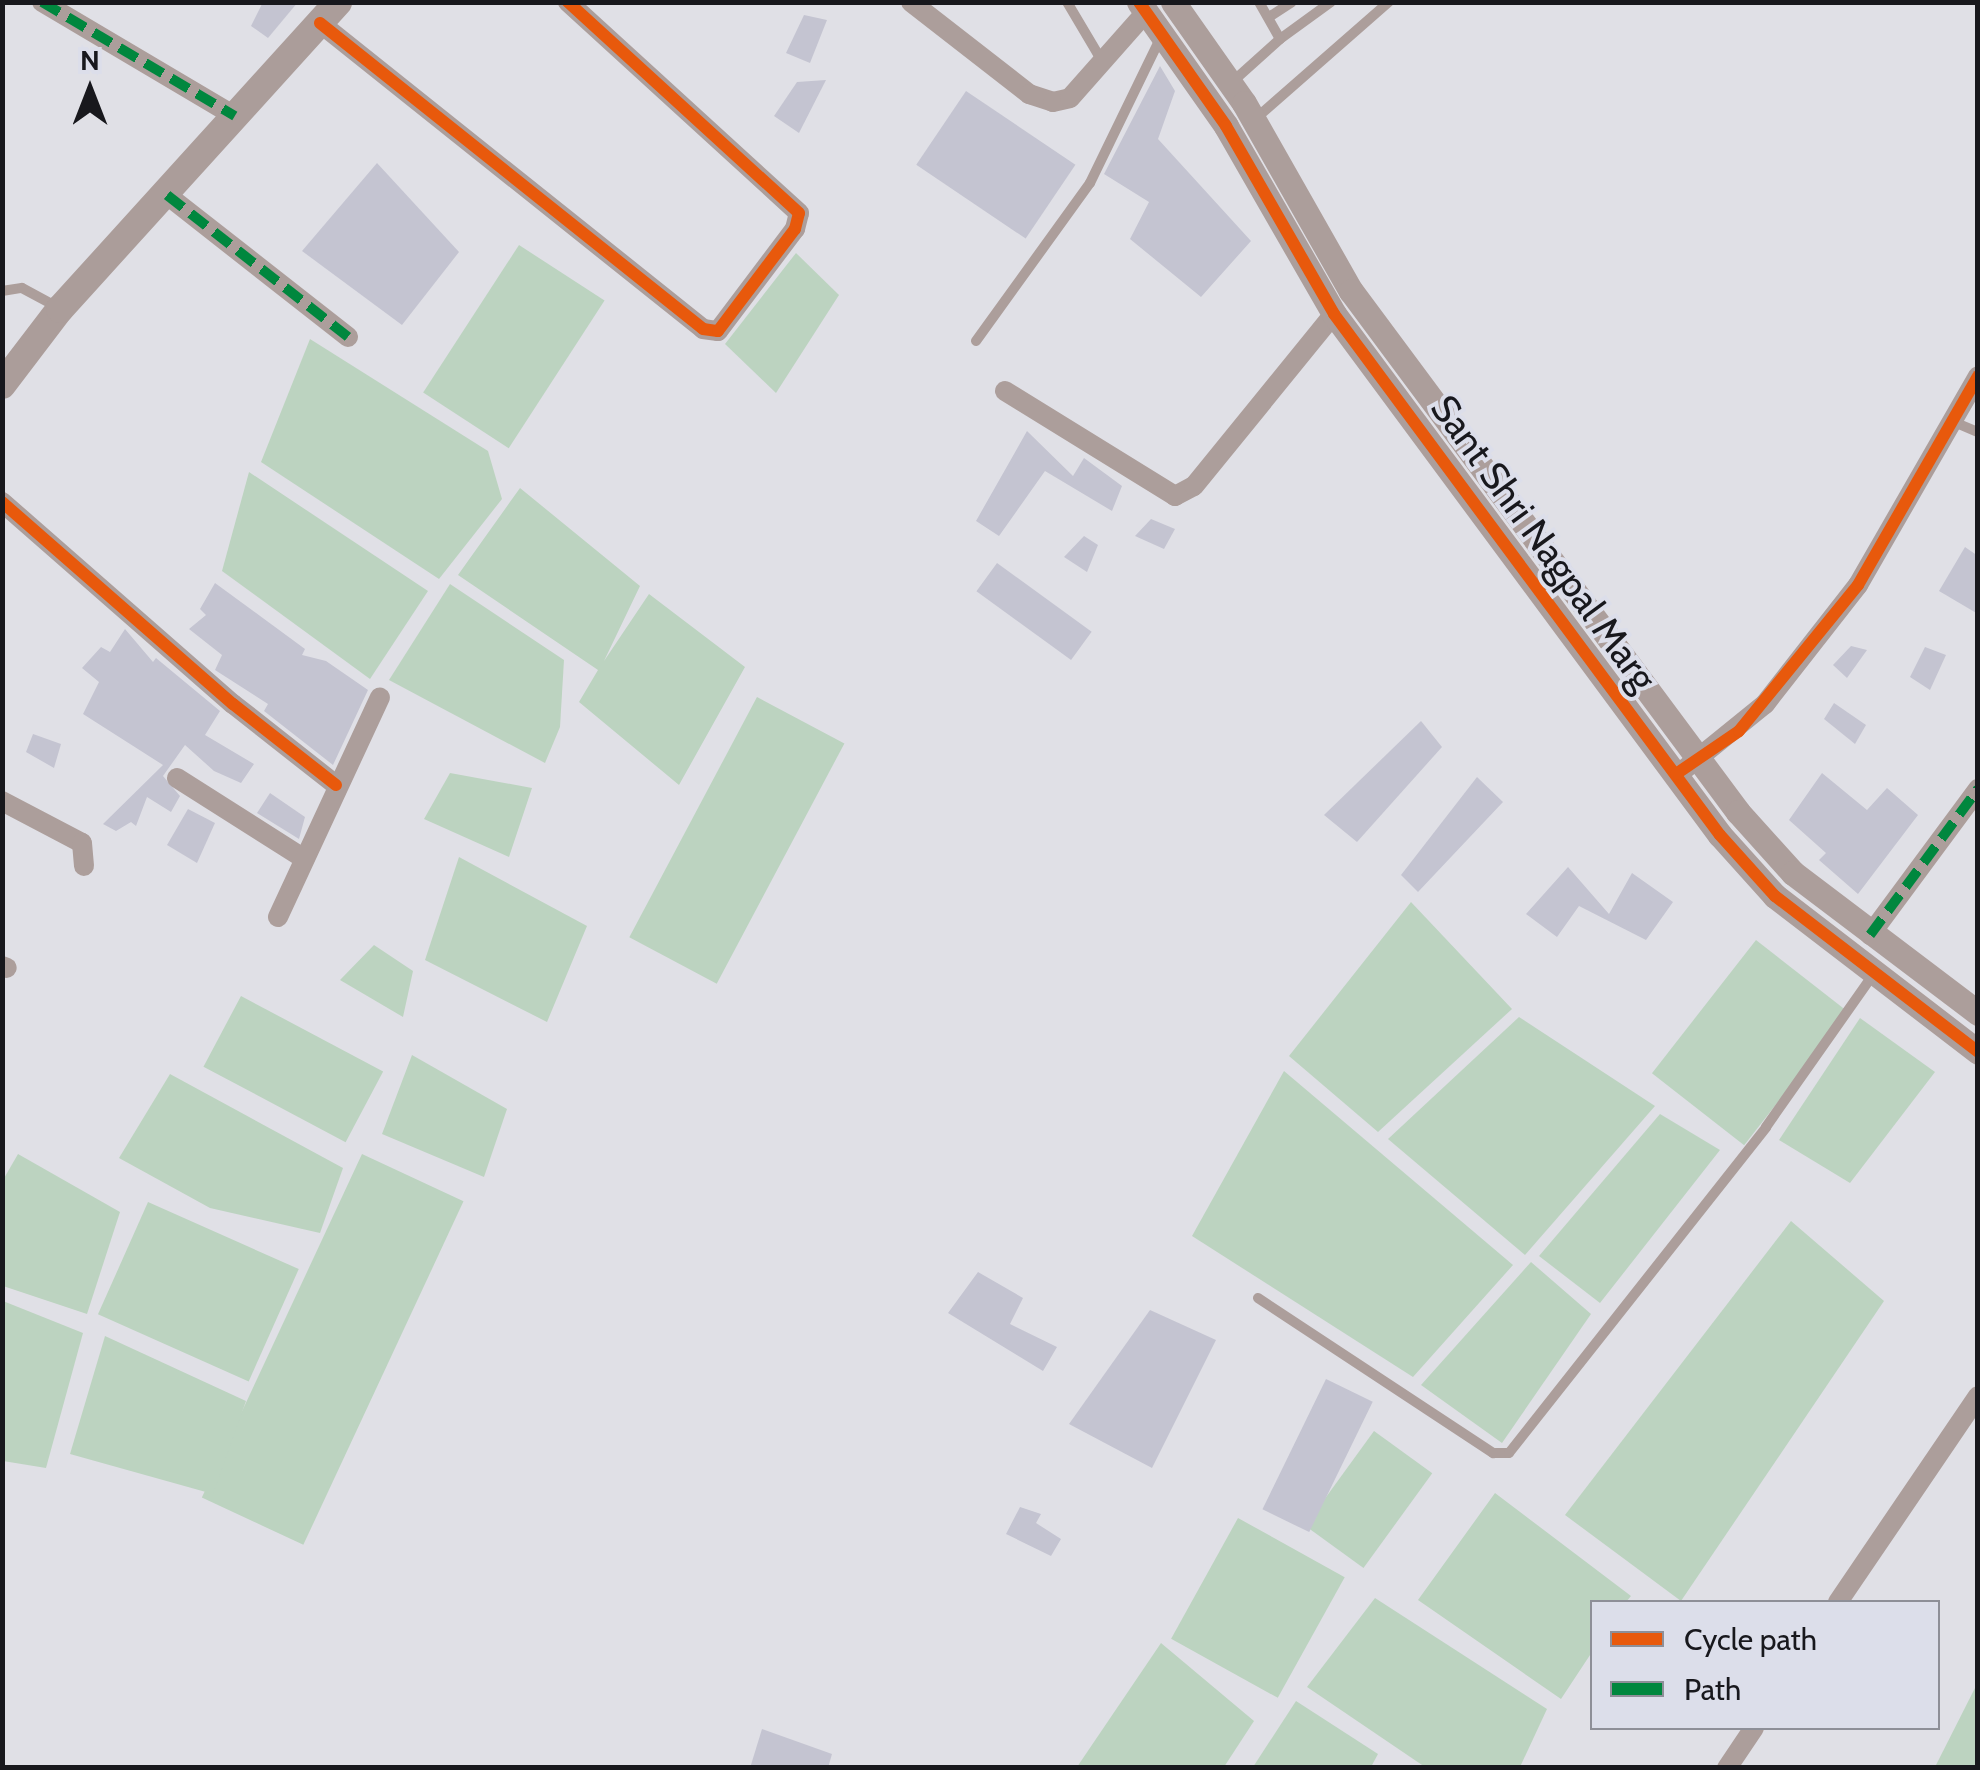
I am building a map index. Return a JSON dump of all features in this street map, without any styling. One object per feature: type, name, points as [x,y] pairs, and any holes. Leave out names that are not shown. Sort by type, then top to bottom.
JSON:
[{"type":"main road","points":[[2,386],[60,309],[329,13]]},
{"type":"street","points":[[42,2],[235,116]]},
{"type":"street","points":[[329,13],[703,329],[718,331],[795,228],[798,214],[568,2]]},
{"type":"street","points":[[910,2],[1042,100],[1070,98],[1143,7]]},
{"type":"street","name":"Sant Shri Nagpal Marg","points":[[1173,2],[1254,120],[1351,291],[1700,760],[1793,873],[1978,1013]]},
{"type":"street","name":"Sant Shri Nagpal Marg","points":[[1143,7],[1226,126],[1334,314],[1676,774],[1775,896],[1978,1052]]},
{"type":"street","points":[[167,195],[348,336]]},
{"type":"street","points":[[1004,391],[1175,496],[1194,486],[1334,314]]},
{"type":"street","points":[[1676,774],[1700,760],[1766,704],[1858,585],[1978,376]]},
{"type":"street","points":[[2,502],[232,704],[336,785]]},
{"type":"street","points":[[278,916],[380,697]]},
{"type":"street","points":[[177,778],[304,858]]},
{"type":"street","points":[[1870,935],[1978,789]]},
{"type":"street","points":[[2,800],[82,844],[84,866]]},
{"type":"street","points":[[1839,1600],[1978,1396]]},
{"type":"street","points":[[1727,1768],[1753,1730]]},
{"type":"lane","points":[[1067,2],[1102,60]]},
{"type":"lane","points":[[1260,2],[1280,39]]},
{"type":"lane","points":[[1269,17],[1292,2]]},
{"type":"lane","points":[[1230,84],[1280,39],[1331,2]]},
{"type":"lane","points":[[1254,120],[1389,2]]},
{"type":"lane","points":[[976,341],[1090,182],[1162,34]]},
{"type":"lane","points":[[2,291],[22,288],[60,309]]},
{"type":"lane","points":[[1954,422],[1978,432]]},
{"type":"lane","points":[[1258,1298],[1493,1452],[1510,1453],[1766,1128],[1874,974]]},
{"type":"green space","points":[[519,245],[605,301],[509,448],[423,393]]},
{"type":"green space","points":[[796,253],[839,295],[776,393],[725,344]]},
{"type":"green space","points":[[310,339],[488,451],[502,499],[439,579],[261,462]]},
{"type":"green space","points":[[249,472],[428,591],[370,679],[222,571]]},
{"type":"green space","points":[[520,488],[640,586],[604,661],[649,594],[745,667],[679,785],[579,702],[598,670],[458,575]]},
{"type":"green space","points":[[450,584],[564,660],[560,727],[545,763],[389,680]]},
{"type":"green space","points":[[757,697],[844,743],[717,984],[629,937]]},
{"type":"green space","points":[[450,773],[532,788],[509,857],[424,819]]},
{"type":"green space","points":[[459,857],[587,926],[547,1022],[425,960]]},
{"type":"green space","points":[[1411,902],[1512,1009],[1378,1132],[1289,1056]]},
{"type":"green space","points":[[1756,940],[1848,1012],[1744,1145],[1652,1073]]},
{"type":"green space","points":[[374,945],[413,971],[403,1017],[340,980]]},
{"type":"green space","points":[[241,996],[383,1072],[346,1142],[203,1067]]},
{"type":"green space","points":[[1519,1017],[1655,1106],[1525,1255],[1388,1139]]},
{"type":"green space","points":[[1860,1018],[1935,1072],[1850,1183],[1779,1140]]},
{"type":"green space","points":[[412,1055],[507,1109],[484,1177],[382,1134]]},
{"type":"green space","points":[[1284,1071],[1513,1265],[1413,1377],[1192,1236]]},
{"type":"green space","points":[[170,1074],[343,1168],[320,1233],[210,1208],[119,1158]]},
{"type":"green space","points":[[1660,1114],[1720,1150],[1600,1303],[1539,1256]]},
{"type":"green space","points":[[18,1154],[120,1212],[87,1314],[3,1286],[3,1180]]},
{"type":"green space","points":[[362,1154],[464,1201],[303,1545],[202,1497]]},
{"type":"green space","points":[[148,1202],[299,1269],[249,1381],[98,1314]]},
{"type":"green space","points":[[1791,1221],[1884,1301],[1682,1600],[1565,1515]]},
{"type":"green space","points":[[1531,1262],[1591,1314],[1502,1443],[1421,1385]]},
{"type":"green space","points":[[3,1301],[83,1333],[46,1468],[3,1461]]},
{"type":"green space","points":[[105,1336],[246,1401],[213,1494],[70,1454]]},
{"type":"green space","points":[[1374,1431],[1432,1473],[1363,1568],[1305,1526]]},
{"type":"green space","points":[[1495,1493],[1631,1596],[1628,1600],[1590,1600],[1590,1655],[1561,1699],[1418,1600]]},
{"type":"green space","points":[[1238,1518],[1345,1577],[1278,1698],[1171,1639]]},
{"type":"green space","points":[[1375,1598],[1547,1709],[1520,1767],[1425,1767],[1307,1687]]},
{"type":"green space","points":[[1161,1643],[1254,1721],[1224,1767],[1077,1767]]},
{"type":"green space","points":[[1977,1684],[1977,1767],[1935,1767]]},
{"type":"green space","points":[[1296,1701],[1378,1754],[1371,1767],[1253,1767]]},
{"type":"building","points":[[263,2],[298,2],[268,38],[251,26]]},
{"type":"building","points":[[804,15],[827,20],[810,63],[786,53]]},
{"type":"building","points":[[1160,66],[1175,91],[1158,139],[1251,241],[1201,297],[1130,239],[1149,202],[1104,174]]},
{"type":"building","points":[[826,80],[799,133],[774,116],[797,82]]},
{"type":"building","points":[[966,91],[1075,165],[1026,239],[916,165]]},
{"type":"building","points":[[377,163],[459,252],[402,325],[302,251]]},
{"type":"building","points":[[1027,431],[1073,476],[1084,458],[1122,486],[1112,511],[1045,471],[999,536],[976,521]]},
{"type":"building","points":[[1151,519],[1175,529],[1164,549],[1135,536]]},
{"type":"building","points":[[1084,536],[1098,545],[1087,572],[1064,557]]},
{"type":"building","points":[[1965,547],[1978,556],[1978,614],[1939,591]]},
{"type":"building","points":[[997,563],[1092,632],[1071,660],[976,591]]},
{"type":"building","points":[[215,583],[305,649],[302,655],[326,661],[368,690],[333,765],[264,711],[268,704],[215,670],[222,655],[189,629],[206,615],[200,609]]},
{"type":"building","points":[[125,629],[153,662],[156,658],[220,711],[205,735],[254,764],[241,783],[214,771],[185,745],[163,776],[180,796],[171,812],[147,797],[136,826],[131,822],[116,831],[103,824],[163,765],[83,714],[99,682],[82,668],[101,647],[110,652]]},
{"type":"building","points":[[1851,646],[1867,650],[1847,678],[1833,665]]},
{"type":"building","points":[[1925,647],[1946,655],[1930,690],[1910,677]]},
{"type":"building","points":[[1834,703],[1866,725],[1855,744],[1824,719]]},
{"type":"building","points":[[1421,721],[1442,747],[1357,842],[1324,815]]},
{"type":"building","points":[[33,734],[61,744],[54,768],[26,752]]},
{"type":"building","points":[[1822,773],[1867,810],[1887,788],[1918,815],[1858,894],[1819,860],[1826,853],[1789,820]]},
{"type":"building","points":[[1477,777],[1503,802],[1418,892],[1401,875]]},
{"type":"building","points":[[270,793],[305,817],[299,839],[257,813]]},
{"type":"building","points":[[188,809],[215,823],[197,863],[167,845]]},
{"type":"building","points":[[1568,867],[1609,914],[1632,873],[1673,902],[1646,940],[1579,906],[1557,937],[1526,914]]},
{"type":"building","points":[[978,1272],[1023,1298],[1010,1324],[1057,1347],[1043,1371],[948,1313]]},
{"type":"building","points":[[1150,1310],[1216,1340],[1152,1468],[1069,1424]]},
{"type":"building","points":[[1326,1379],[1373,1402],[1309,1532],[1262,1509]]},
{"type":"building","points":[[1020,1507],[1041,1514],[1036,1523],[1061,1539],[1051,1556],[1006,1534]]},
{"type":"building","points":[[762,1729],[832,1754],[828,1768],[750,1768]]},
{"type":"marked path","points":[[42,2],[235,116]]},
{"type":"marked path","points":[[167,195],[348,337]]},
{"type":"marked path","points":[[1870,935],[1978,789]]},
{"type":"cycle path","points":[[320,23],[703,329],[718,331],[795,229],[799,213],[568,2]]},
{"type":"cycle path","points":[[1139,2],[1226,126],[1334,314],[1720,835],[1775,896],[1978,1052]]},
{"type":"cycle path","points":[[1676,774],[1739,731],[1858,585],[1978,376]]},
{"type":"cycle path","points":[[2,502],[233,704],[336,785]]}]
